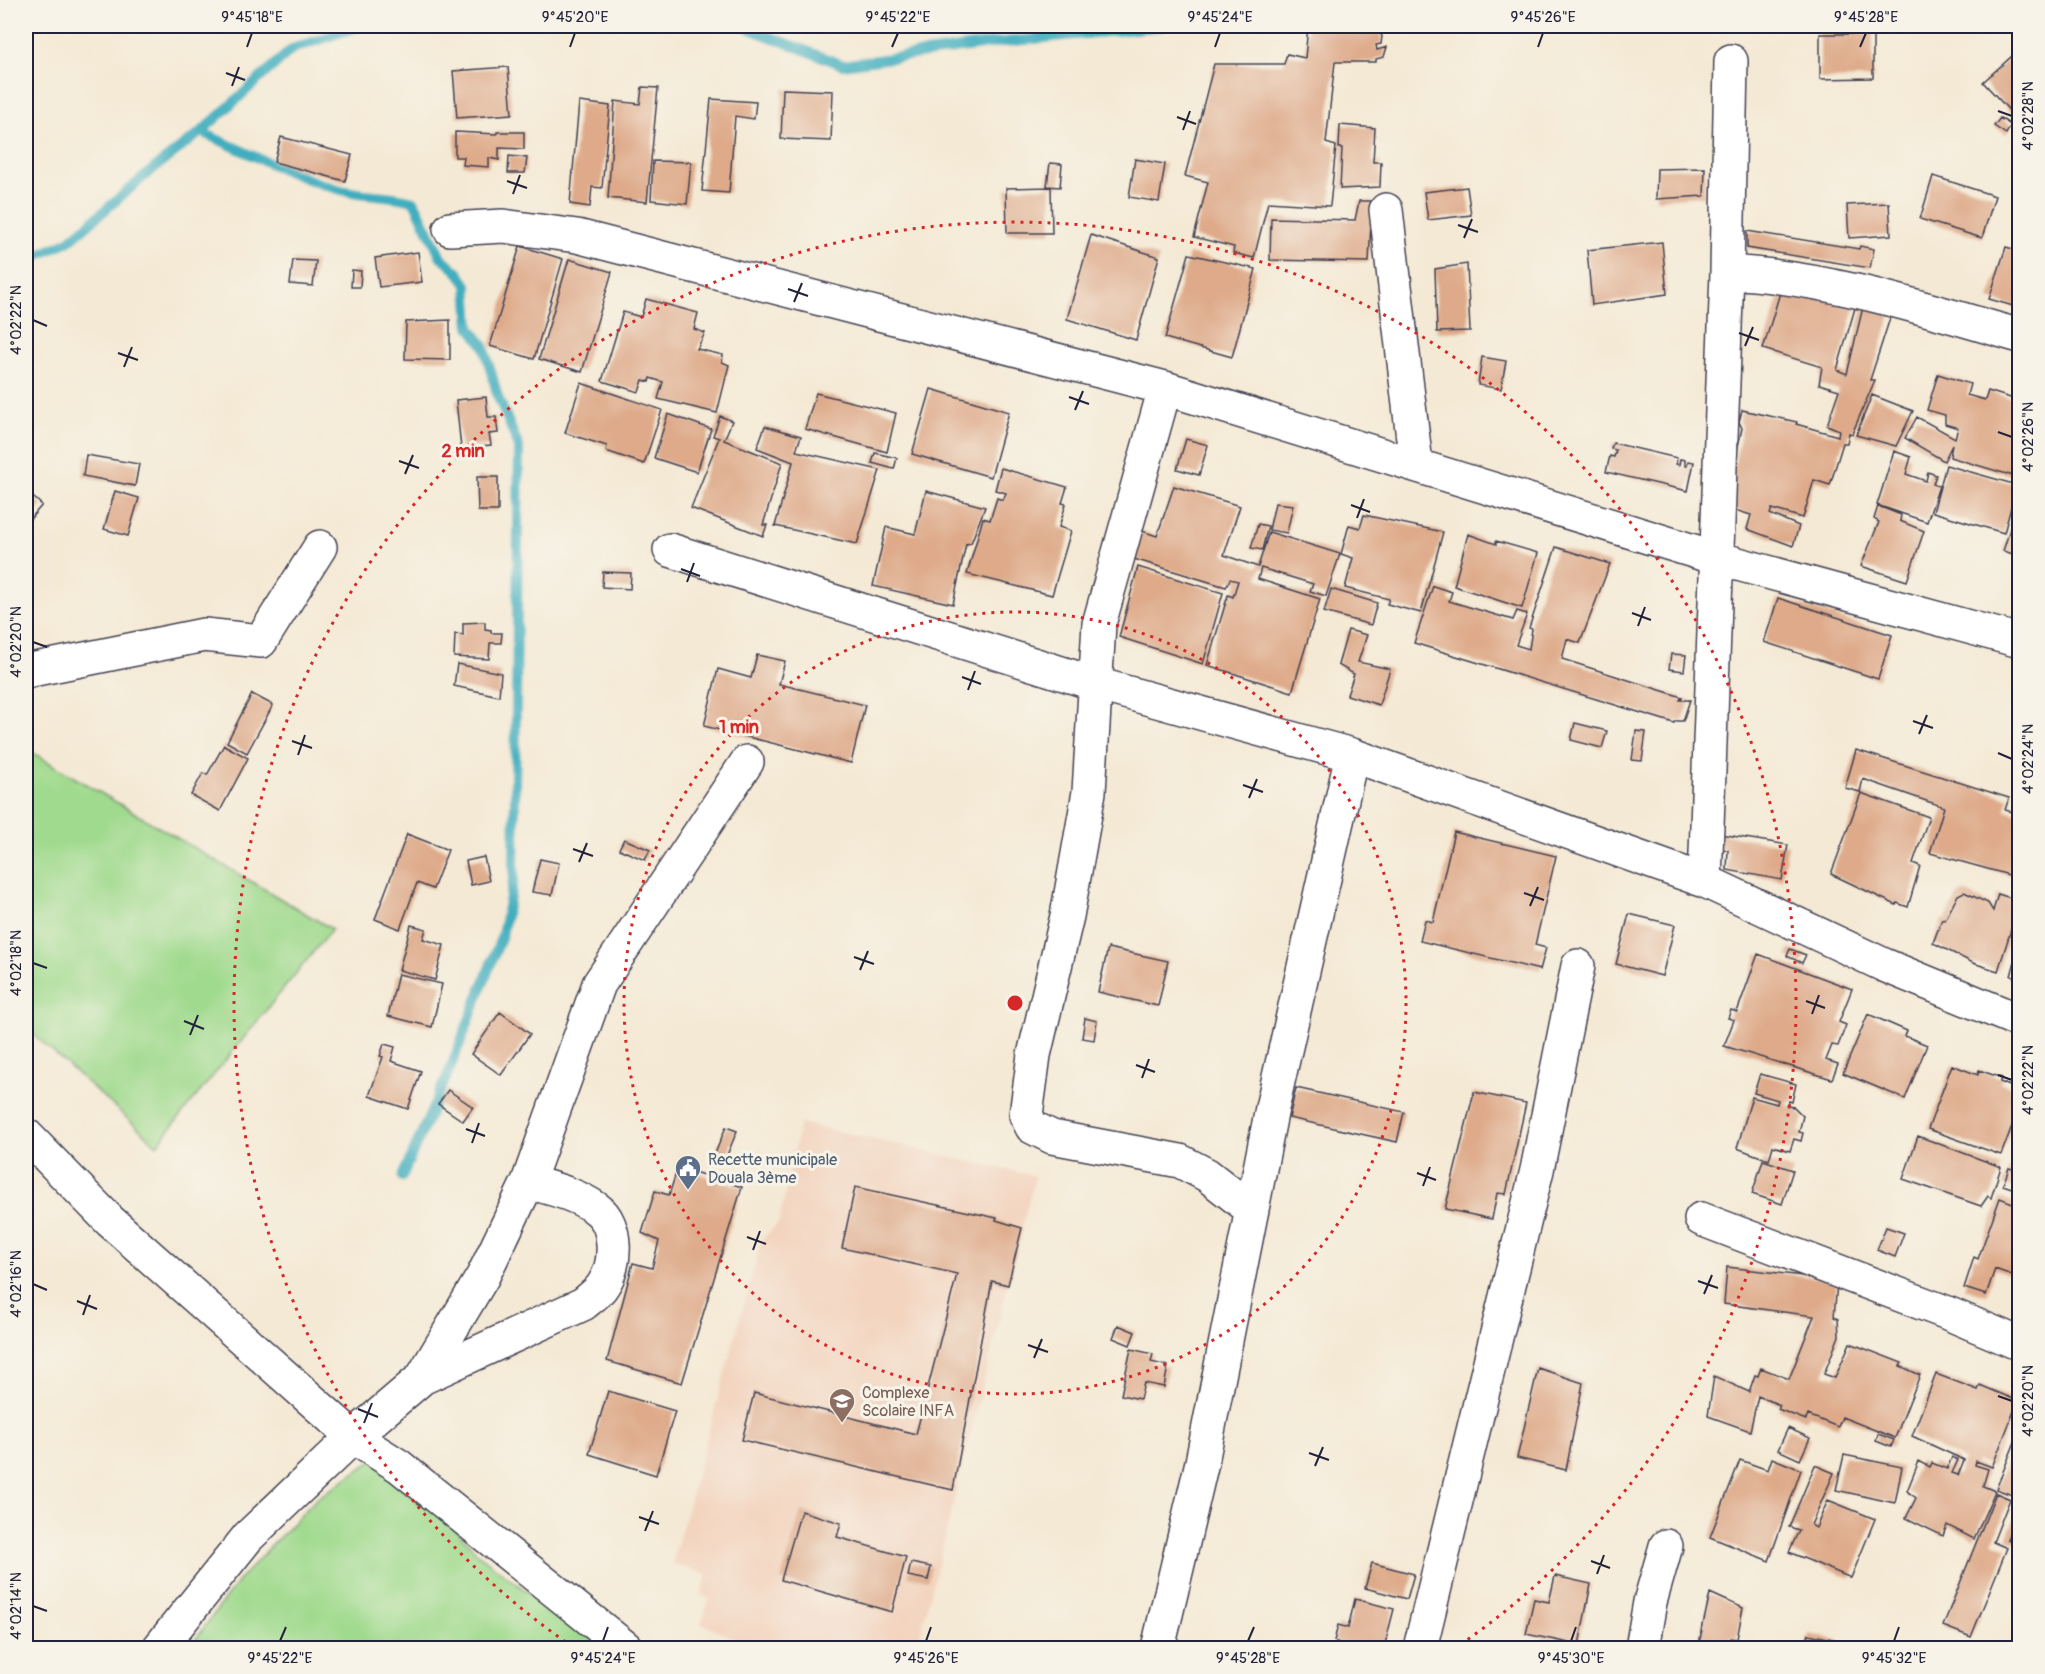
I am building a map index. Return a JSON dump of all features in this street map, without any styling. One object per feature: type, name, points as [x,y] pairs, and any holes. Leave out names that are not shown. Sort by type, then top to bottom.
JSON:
[{"type":"street","points":[[1705,881],[1727,272],[1731,61]]},
{"type":"street","points":[[1386,210],[1416,464]]},
{"type":"street","points":[[450,228],[503,226],[577,236],[1165,388],[1716,558],[2019,641]]},
{"type":"street","points":[[1727,272],[1777,274],[1888,298],[2019,336]]},
{"type":"street","points":[[1165,388],[1099,624],[1089,792],[1067,916],[1034,1055],[1026,1115],[1032,1127],[1052,1137],[1180,1161],[1207,1175],[1252,1210]]},
{"type":"street","points":[[26,671],[204,635],[261,641],[320,547]]},
{"type":"street","points":[[670,549],[1096,684],[1352,755],[1705,881],[1884,965],[2019,1021]]},
{"type":"street","points":[[1158,1648],[1202,1462],[1272,1108],[1352,755]]},
{"type":"street","points":[[422,1378],[483,1276],[528,1182],[599,984],[747,762]]},
{"type":"street","points":[[1420,1648],[1537,1170],[1578,966]]},
{"type":"street","points":[[26,1135],[110,1221],[353,1437],[399,1466],[626,1648]]},
{"type":"street","points":[[159,1648],[248,1537],[353,1437],[422,1378],[583,1304],[603,1286],[612,1260],[612,1233],[600,1210],[571,1193],[528,1182]]},
{"type":"street","points":[[1701,1219],[1945,1312],[2019,1344]]},
{"type":"street","points":[[1642,1648],[1650,1602],[1666,1546]]},
{"type":"shaded area","name":"Complexe Scolaire INFA","points":[[800,1123],[1035,1176],[917,1648],[756,1648],[701,1623],[710,1598],[701,1595],[707,1574],[672,1564],[762,1239],[779,1222]]},
{"type":"green space","points":[[26,749],[332,929],[157,1145],[26,1028]]},
{"type":"green space","points":[[375,1459],[411,1481],[479,1555],[574,1627],[609,1648],[189,1648],[238,1581],[316,1499]]},
{"type":"building","points":[[1308,26],[1375,26],[1382,36],[1381,44],[1376,45],[1377,50],[1387,47],[1384,57],[1376,59],[1376,62],[1335,62],[1326,143],[1336,146],[1330,206],[1268,202],[1254,258],[1233,253],[1234,247],[1194,237],[1208,182],[1185,176],[1214,64],[1284,64],[1287,54],[1305,58]]},
{"type":"building","points":[[1853,26],[1880,26],[1881,33],[1873,34],[1873,78],[1820,79],[1820,34],[1854,34]]},
{"type":"building","points":[[2020,49],[2020,122],[1983,82]]},
{"type":"building","points":[[508,67],[512,114],[457,118],[453,71]]},
{"type":"building","points":[[642,87],[658,88],[647,202],[608,198],[615,101],[640,104]]},
{"type":"building","points":[[783,89],[833,91],[831,141],[781,139]]},
{"type":"building","points":[[711,99],[756,102],[754,119],[735,116],[729,193],[702,191]]},
{"type":"building","points":[[579,102],[610,106],[602,188],[592,187],[590,207],[570,204]]},
{"type":"building","points":[[2000,118],[2011,125],[2006,134],[1994,126]]},
{"type":"building","points":[[1340,125],[1375,128],[1373,162],[1381,162],[1380,187],[1340,189],[1342,148],[1339,148]]},
{"type":"building","points":[[455,132],[497,134],[497,132],[524,132],[524,149],[499,148],[499,160],[489,158],[489,167],[463,165],[464,157],[455,157]]},
{"type":"building","points":[[281,137],[352,155],[345,181],[274,162]]},
{"type":"building","points":[[509,156],[527,158],[525,173],[508,173]]},
{"type":"building","points":[[1135,159],[1165,164],[1159,202],[1129,197]]},
{"type":"building","points":[[653,161],[691,162],[687,204],[651,200]]},
{"type":"building","points":[[1050,163],[1062,164],[1060,187],[1047,186]]},
{"type":"building","points":[[1705,168],[1704,196],[1656,199],[1657,169]]},
{"type":"building","points":[[1933,176],[1995,196],[1982,238],[1920,219]]},
{"type":"building","points":[[1051,187],[1052,233],[1007,233],[1006,188]]},
{"type":"building","points":[[1467,187],[1471,215],[1428,220],[1424,192]]},
{"type":"building","points":[[1359,201],[1372,201],[1369,262],[1270,260],[1271,218],[1355,220]]},
{"type":"building","points":[[1889,203],[1891,235],[1849,238],[1847,205]]},
{"type":"building","points":[[1747,231],[1859,249],[1860,246],[1874,249],[1870,268],[1747,248]]},
{"type":"building","points":[[1091,235],[1159,257],[1136,340],[1067,319]]},
{"type":"building","points":[[1662,242],[1667,294],[1592,305],[1587,250]]},
{"type":"building","points":[[520,246],[563,259],[534,359],[490,346]]},
{"type":"building","points":[[2006,247],[2020,251],[2020,308],[1989,299]]},
{"type":"building","points":[[418,252],[422,282],[379,287],[375,258]]},
{"type":"building","points":[[1189,254],[1256,269],[1232,357],[1165,338]]},
{"type":"building","points":[[569,259],[612,272],[582,372],[539,359]]},
{"type":"building","points":[[293,260],[316,261],[313,286],[290,284]]},
{"type":"building","points":[[1467,264],[1470,331],[1437,332],[1435,269]]},
{"type":"building","points":[[352,270],[361,271],[360,287],[351,287]]},
{"type":"building","points":[[1782,286],[1855,308],[1837,370],[1847,374],[1863,307],[1891,315],[1870,380],[1875,380],[1852,434],[1849,433],[1847,443],[1843,443],[1830,485],[1814,480],[1803,518],[1772,509],[1770,514],[1799,526],[1793,546],[1747,529],[1751,515],[1725,507],[1742,428],[1739,422],[1742,410],[1797,422],[1796,424],[1838,436],[1839,430],[1827,425],[1839,390],[1819,384],[1822,367],[1763,349]]},
{"type":"building","points":[[646,299],[698,313],[694,329],[705,333],[697,349],[723,355],[722,362],[729,365],[717,413],[658,399],[663,382],[650,378],[649,382],[643,380],[639,392],[602,381],[623,312],[641,317]]},
{"type":"building","points":[[450,320],[450,360],[405,359],[406,322]]},
{"type":"building","points":[[1482,357],[1506,361],[1501,389],[1478,385]]},
{"type":"building","points":[[1938,374],[1970,384],[1967,395],[1985,400],[1988,391],[2020,401],[2020,478],[1950,457],[1952,445],[1944,461],[1905,438],[1917,417],[1955,438],[1958,428],[1945,424],[1945,415],[1927,410]]},
{"type":"building","points":[[581,383],[662,410],[644,464],[606,451],[607,446],[565,433]]},
{"type":"building","points":[[931,389],[1009,412],[991,477],[912,454]]},
{"type":"building","points":[[816,393],[896,413],[887,452],[805,429]]},
{"type":"building","points":[[1872,395],[1913,411],[1896,446],[1856,435]]},
{"type":"building","points":[[486,397],[488,417],[496,417],[498,433],[489,434],[491,445],[461,448],[456,400]]},
{"type":"building","points":[[668,414],[711,429],[697,472],[654,458]]},
{"type":"building","points":[[720,416],[732,421],[724,440],[782,463],[763,525],[767,525],[763,536],[691,508],[719,438],[713,436]]},
{"type":"building","points":[[765,426],[801,436],[796,451],[880,470],[857,544],[775,526],[793,462],[757,448]]},
{"type":"building","points":[[1186,439],[1208,445],[1199,475],[1177,469]]},
{"type":"building","points":[[1613,443],[1677,458],[1676,464],[1679,465],[1680,459],[1685,460],[1685,466],[1688,461],[1694,462],[1688,491],[1606,472],[1610,456],[1614,457],[1616,450],[1611,449]]},
{"type":"building","points":[[1894,451],[1911,457],[1906,474],[1926,481],[1928,472],[1936,475],[1933,484],[1939,486],[1927,522],[1877,505]]},
{"type":"building","points":[[875,453],[897,458],[894,469],[872,463]]},
{"type":"building","points":[[86,455],[139,464],[135,486],[83,476]]},
{"type":"building","points":[[1946,465],[2017,485],[2004,533],[1933,512]]},
{"type":"building","points":[[1001,468],[1067,487],[1062,503],[1066,504],[1059,527],[1071,531],[1052,595],[967,574],[983,518],[990,520],[997,498],[1003,500],[1006,493],[995,490]]},
{"type":"building","points":[[477,477],[498,477],[498,511],[478,511]]},
{"type":"building","points":[[1174,486],[1240,506],[1224,555],[1258,567],[1269,532],[1340,554],[1326,596],[1310,591],[1313,584],[1261,568],[1258,579],[1320,599],[1292,692],[1207,665],[1228,595],[1233,597],[1238,581],[1230,579],[1226,587],[1134,559],[1142,531],[1157,536]]},
{"type":"building","points":[[26,491],[42,505],[26,524]]},
{"type":"building","points":[[115,491],[139,498],[128,536],[104,529]]},
{"type":"building","points":[[926,491],[985,507],[971,543],[966,544],[953,604],[873,586],[886,527],[915,534]]},
{"type":"building","points":[[2020,498],[2020,556],[2003,551]]},
{"type":"building","points":[[1275,503],[1293,505],[1287,533],[1269,530]]},
{"type":"building","points":[[1878,506],[1901,515],[1900,521],[1924,531],[1907,581],[1861,566],[1879,522],[1874,519]]},
{"type":"building","points":[[1364,515],[1443,532],[1421,613],[1387,604],[1389,599],[1345,588],[1353,558],[1341,554],[1349,525],[1360,528]]},
{"type":"building","points":[[1258,524],[1268,526],[1262,550],[1251,548]]},
{"type":"building","points":[[1468,534],[1496,544],[1496,541],[1538,553],[1522,608],[1454,586]]},
{"type":"building","points":[[1556,547],[1610,564],[1580,643],[1567,639],[1562,659],[1682,697],[1680,700],[1690,700],[1683,721],[1674,723],[1414,643],[1433,586],[1452,592],[1449,601],[1513,620],[1517,611],[1527,614],[1516,645],[1529,649],[1532,629],[1529,628]]},
{"type":"building","points":[[1138,567],[1223,593],[1203,664],[1119,637]]},
{"type":"building","points":[[603,572],[631,573],[630,589],[602,587]]},
{"type":"building","points":[[1331,589],[1377,603],[1371,625],[1324,612]]},
{"type":"building","points":[[1778,598],[1892,635],[1878,679],[1764,642]]},
{"type":"building","points":[[485,622],[485,629],[491,630],[491,633],[502,633],[501,643],[490,643],[489,659],[454,657],[455,634],[463,635],[463,623]]},
{"type":"building","points":[[1348,630],[1367,635],[1358,662],[1390,669],[1379,705],[1347,695],[1354,674],[1338,665]]},
{"type":"building","points":[[1671,654],[1686,655],[1684,671],[1669,669]]},
{"type":"building","points":[[757,655],[785,661],[779,684],[865,705],[851,763],[704,726],[718,669],[751,678]]},
{"type":"building","points":[[457,664],[501,673],[499,696],[454,686]]},
{"type":"building","points":[[252,694],[273,705],[247,753],[227,742]]},
{"type":"building","points":[[1575,723],[1607,731],[1602,748],[1571,740]]},
{"type":"building","points":[[1636,731],[1646,732],[1642,761],[1632,760]]},
{"type":"building","points":[[224,745],[248,758],[220,811],[191,795],[203,773],[207,775]]},
{"type":"building","points":[[1856,750],[2009,798],[2005,810],[2020,814],[2020,878],[1930,853],[1944,807],[1863,779],[1860,792],[1845,788]]},
{"type":"building","points":[[1861,793],[1929,817],[1913,863],[1920,866],[1908,907],[1897,903],[1896,905],[1831,874]]},
{"type":"building","points":[[1454,832],[1556,856],[1535,945],[1546,948],[1540,970],[1420,941],[1425,920],[1433,922]]},
{"type":"building","points":[[407,834],[448,850],[433,889],[417,883],[400,929],[375,919]]},
{"type":"building","points":[[1720,834],[1788,845],[1782,880],[1727,870],[1728,850],[1717,848]]},
{"type":"building","points":[[624,839],[650,850],[645,860],[619,849]]},
{"type":"building","points":[[484,857],[489,881],[471,885],[466,861]]},
{"type":"building","points":[[540,859],[559,863],[552,895],[532,892]]},
{"type":"building","points":[[1964,892],[1988,903],[1993,911],[1998,894],[2020,901],[1998,971],[1973,963],[1933,943],[1942,919],[1945,920],[1958,895]]},
{"type":"building","points":[[1629,914],[1675,925],[1662,976],[1616,964]]},
{"type":"building","points":[[411,925],[426,929],[423,939],[444,945],[435,980],[399,970]]},
{"type":"building","points":[[2020,943],[2020,979],[2011,976]]},
{"type":"building","points":[[1108,948],[1168,961],[1158,1006],[1098,992]]},
{"type":"building","points":[[1790,949],[1806,955],[1802,963],[1787,956]]},
{"type":"building","points":[[1758,954],[1852,989],[1839,1022],[1846,1025],[1838,1046],[1832,1045],[1826,1060],[1838,1064],[1832,1079],[1724,1046],[1734,1020],[1728,1018],[1731,1010],[1737,1012]]},
{"type":"building","points":[[398,974],[442,984],[432,1027],[388,1016]]},
{"type":"building","points":[[500,1012],[530,1034],[501,1075],[471,1054]]},
{"type":"building","points":[[1868,1014],[1907,1031],[1905,1036],[1927,1045],[1905,1099],[1843,1073]]},
{"type":"building","points":[[1085,1018],[1097,1021],[1094,1040],[1082,1038]]},
{"type":"building","points":[[384,1044],[395,1047],[391,1061],[421,1071],[408,1109],[369,1096],[383,1057],[380,1056]]},
{"type":"building","points":[[1952,1065],[1978,1075],[1979,1070],[2002,1078],[2000,1082],[2015,1088],[2020,1077],[2020,1105],[2001,1155],[1928,1129]]},
{"type":"building","points":[[1760,1074],[1796,1084],[1792,1102],[1789,1101],[1787,1106],[1794,1107],[1803,1116],[1799,1132],[1803,1133],[1801,1141],[1794,1139],[1790,1151],[1773,1146],[1769,1160],[1737,1148],[1752,1097],[1777,1104],[1778,1100],[1754,1093]]},
{"type":"building","points":[[1296,1088],[1404,1112],[1397,1142],[1289,1118]]},
{"type":"building","points":[[448,1090],[473,1107],[463,1121],[438,1104]]},
{"type":"building","points":[[1474,1092],[1526,1103],[1506,1194],[1497,1193],[1492,1219],[1445,1209]]},
{"type":"building","points":[[726,1127],[737,1131],[725,1160],[714,1156]]},
{"type":"building","points":[[1918,1136],[2001,1167],[1991,1198],[1988,1196],[1981,1206],[1903,1179]]},
{"type":"building","points":[[1763,1160],[1793,1170],[1782,1204],[1752,1194]]},
{"type":"building","points":[[678,1167],[742,1187],[682,1383],[607,1361],[633,1263],[652,1268],[659,1241],[642,1233],[655,1191],[669,1195]]},
{"type":"building","points":[[2009,1168],[2020,1171],[2020,1191],[2003,1185]]},
{"type":"building","points":[[855,1187],[997,1218],[996,1220],[1022,1228],[1008,1285],[992,1281],[953,1490],[742,1440],[754,1393],[916,1434],[957,1274],[842,1248]]},
{"type":"building","points":[[2000,1198],[2020,1206],[2020,1278],[1995,1269],[1986,1295],[1964,1288],[1974,1257],[1978,1259]]},
{"type":"building","points":[[1886,1227],[1904,1233],[1895,1257],[1877,1250]]},
{"type":"building","points":[[1727,1267],[1820,1278],[1837,1284],[1834,1317],[1838,1319],[1839,1336],[1824,1374],[1835,1378],[1850,1343],[1902,1363],[1900,1366],[1920,1375],[1895,1438],[1842,1417],[1838,1427],[1808,1415],[1806,1420],[1778,1409],[1780,1405],[1758,1396],[1750,1431],[1708,1416],[1714,1376],[1749,1392],[1755,1375],[1758,1376],[1761,1368],[1789,1379],[1814,1316],[1724,1304]]},
{"type":"building","points":[[1118,1325],[1135,1332],[1130,1345],[1113,1338]]},
{"type":"building","points":[[1131,1349],[1153,1354],[1151,1362],[1168,1366],[1164,1387],[1144,1383],[1140,1399],[1121,1395]]},
{"type":"building","points":[[1538,1368],[1583,1383],[1566,1470],[1517,1458]]},
{"type":"building","points":[[1936,1374],[1978,1390],[1980,1385],[2018,1401],[1992,1467],[1976,1461],[1975,1465],[1988,1469],[1983,1486],[1995,1491],[1974,1539],[1947,1525],[1943,1536],[1906,1518],[1916,1498],[1907,1491],[1919,1461],[1930,1467],[1932,1463],[1947,1469],[1952,1457],[1958,1460],[1952,1473],[1958,1475],[1964,1460],[1912,1436]]},
{"type":"building","points":[[608,1391],[675,1411],[656,1475],[589,1454]]},
{"type":"building","points":[[1788,1428],[1810,1438],[1800,1460],[1778,1450]]},
{"type":"building","points":[[2020,1432],[2020,1498],[1996,1489]]},
{"type":"building","points":[[1878,1434],[1894,1440],[1891,1447],[1876,1441]]},
{"type":"building","points":[[1844,1455],[1902,1467],[1895,1503],[1836,1490]]},
{"type":"building","points":[[1772,1458],[1801,1470],[1769,1561],[1710,1537],[1740,1460],[1768,1470]]},
{"type":"building","points":[[1815,1465],[1834,1473],[1811,1525],[1816,1528],[1828,1500],[1875,1519],[1851,1578],[1789,1552],[1799,1530],[1789,1527]]},
{"type":"building","points":[[1996,1493],[2010,1499],[1993,1542],[2007,1548],[1971,1637],[1943,1626]]},
{"type":"building","points":[[2020,1507],[2020,1544],[2007,1539]]},
{"type":"building","points":[[801,1511],[841,1523],[837,1537],[906,1557],[892,1612],[781,1580]]},
{"type":"building","points":[[911,1563],[931,1567],[928,1580],[908,1576]]},
{"type":"building","points":[[1372,1563],[1414,1574],[1407,1599],[1365,1588]]},
{"type":"building","points":[[1555,1576],[1591,1584],[1579,1645],[1526,1634],[1534,1599],[1549,1602]]},
{"type":"building","points":[[1710,1593],[1743,1608],[1737,1639],[1731,1638],[1729,1648],[1698,1648]]},
{"type":"building","points":[[1355,1599],[1394,1609],[1384,1648],[1351,1648],[1334,1641],[1338,1625],[1348,1628]]},
{"type":"building","points":[[1809,1634],[1842,1641],[1842,1644],[1854,1648],[1805,1648]]},
{"type":"waterway","points":[[26,261],[69,241],[153,169],[201,132],[292,49],[360,26]]},
{"type":"waterway","points":[[742,26],[843,65],[995,43],[1164,26]]},
{"type":"waterway","points":[[201,132],[287,171],[341,190],[414,201],[441,257],[458,272],[467,285],[470,327],[484,346],[498,397],[519,447],[514,878],[502,935],[450,1069],[402,1177]]},
{"type":"place","name":"Recette municipale Douala 3ème","points":[[688,1191]]},
{"type":"place","name":"Complexe Scolaire INFA","points":[[842,1424]]}]
